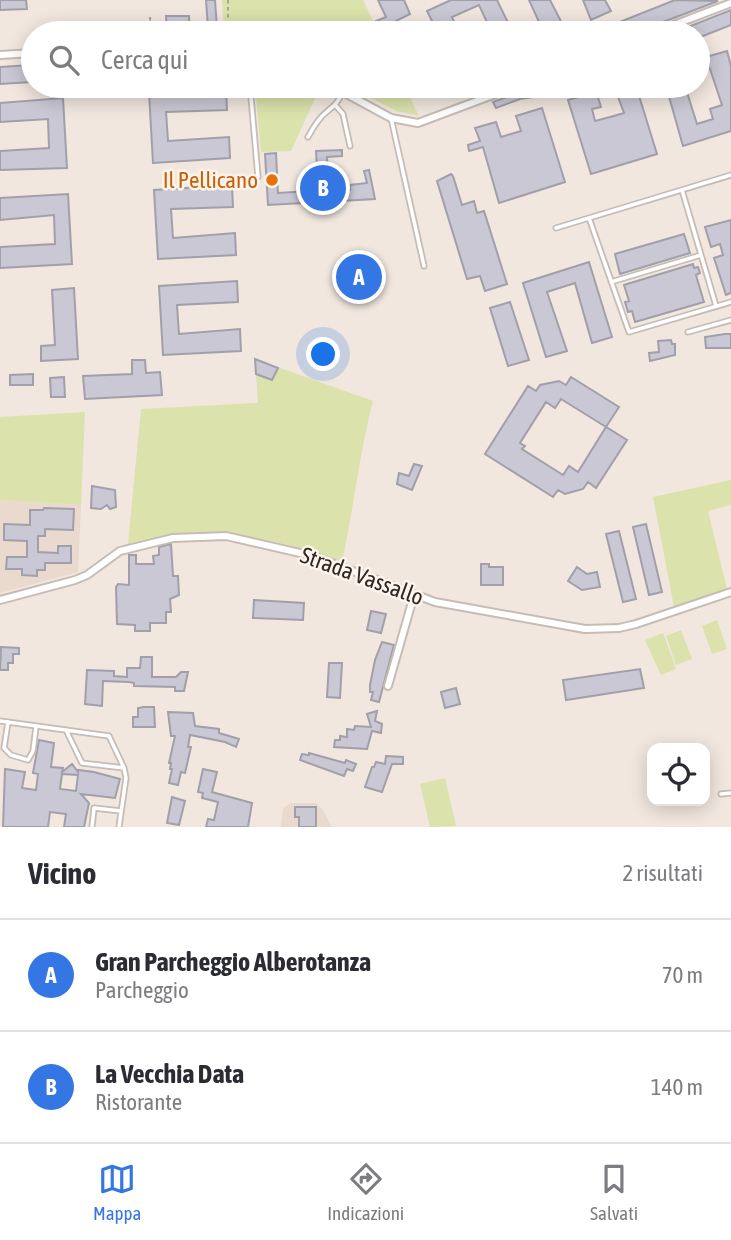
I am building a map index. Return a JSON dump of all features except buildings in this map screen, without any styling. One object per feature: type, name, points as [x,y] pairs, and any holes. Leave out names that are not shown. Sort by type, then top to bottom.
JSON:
[{"type":"street","points":[[684,21],[731,3]]},
{"type":"street","points":[[0,55],[21,54]]},
{"type":"street","points":[[354,98],[391,118],[411,123],[423,122],[486,98]]},
{"type":"street","name":"Strada Vassallo","points":[[0,600],[75,580],[87,575],[120,551],[173,538],[201,535],[226,536],[313,556],[453,607],[567,626],[600,629],[636,624],[731,592]]},
{"type":"street","points":[[388,686],[414,595]]},
{"type":"lane","points":[[251,98],[258,177]]},
{"type":"lane","points":[[308,137],[317,121],[336,106],[340,98]]},
{"type":"lane","points":[[336,106],[342,114],[350,146]]},
{"type":"lane","points":[[391,118],[424,266]]},
{"type":"lane","points":[[556,228],[731,175]]},
{"type":"lane","points":[[682,190],[716,306]]},
{"type":"lane","points":[[589,218],[629,332],[731,302]]},
{"type":"lane","points":[[611,282],[701,256]]},
{"type":"lane","points":[[688,332],[731,320]]},
{"type":"lane","points":[[0,721],[109,736],[126,778],[119,827]]},
{"type":"lane","points":[[8,722],[4,748],[11,755],[28,760],[33,751],[36,727]]},
{"type":"lane","points":[[66,730],[82,763],[124,768]]},
{"type":"lane","points":[[721,794],[731,793]]},
{"type":"lane","points":[[92,827],[94,808],[121,811]]},
{"type":"path","points":[[228,0],[228,21]]},
{"type":"path","points":[[150,17],[150,21]]},
{"type":"shaded area","points":[[0,500],[81,505],[78,572],[0,593]]},
{"type":"shaded area","points":[[291,803],[316,803],[332,827],[281,827],[283,808]]},
{"type":"green space","points":[[222,0],[363,0],[373,21],[223,21]]},
{"type":"green space","points":[[256,98],[315,98],[291,151],[261,152]]},
{"type":"green space","points":[[371,98],[410,98],[419,116],[396,111]]},
{"type":"green space","points":[[255,359],[373,401],[342,561],[270,541],[214,532],[177,534],[128,544],[141,409],[258,403]]},
{"type":"green space","points":[[85,412],[81,505],[0,500],[0,417]]},
{"type":"green space","points":[[731,480],[731,505],[708,511],[727,589],[674,607],[653,497]]},
{"type":"green space","points":[[717,620],[727,649],[712,654],[702,626]]},
{"type":"green space","points":[[681,630],[692,659],[676,665],[666,636]]},
{"type":"green space","points":[[663,633],[676,669],[661,675],[645,640]]},
{"type":"green space","points":[[445,778],[456,826],[430,827],[420,784]]},
{"type":"place","name":"Il Pellicano","points":[[272,180]]},
{"type":"place","name":"La Vecchia Data","points":[[323,188]]},
{"type":"place","name":"Gran Parcheggio Alberotanza","points":[[359,277]]}]
